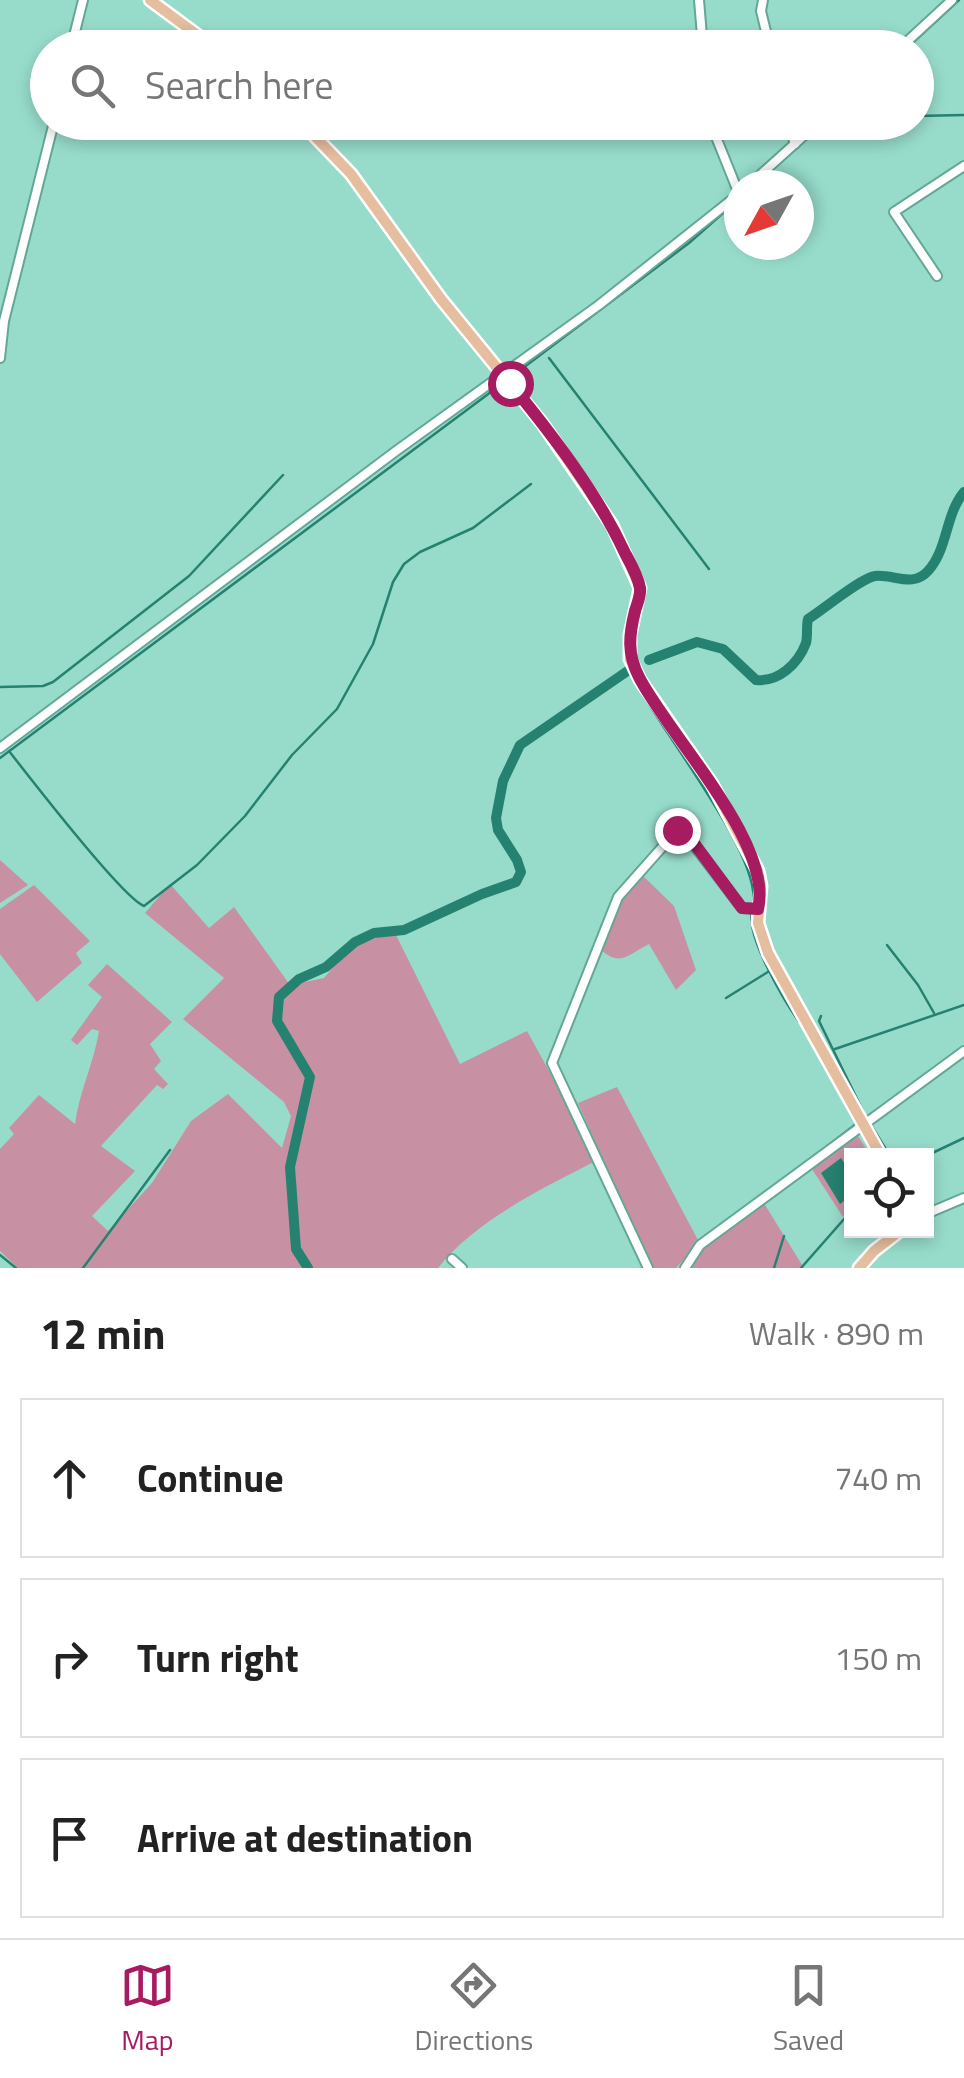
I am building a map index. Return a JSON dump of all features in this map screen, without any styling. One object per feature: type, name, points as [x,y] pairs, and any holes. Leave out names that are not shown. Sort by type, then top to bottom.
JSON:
[{"type":"main road","points":[[150,0],[191,30]]},
{"type":"main road","points":[[318,140],[351,174],[597,500],[634,572],[640,595],[630,636],[630,659],[640,680],[712,784],[750,855],[761,886],[760,933],[768,953],[877,1148]]},
{"type":"main road","points":[[859,1268],[891,1238]]},
{"type":"street","points":[[76,30],[82,0]]},
{"type":"street","points":[[698,0],[700,30]]},
{"type":"street","points":[[763,0],[766,30]]},
{"type":"street","points":[[920,30],[952,0]]},
{"type":"street","points":[[0,358],[4,321],[50,140]]},
{"type":"street","points":[[717,140],[729,170]]},
{"type":"street","points":[[793,140],[794,144]]},
{"type":"street","points":[[766,170],[799,140]]},
{"type":"street","points":[[937,276],[894,212],[964,166]]},
{"type":"street","points":[[0,748],[658,261],[724,206]]},
{"type":"street","points":[[648,1268],[552,1062],[618,897],[680,827],[742,908],[758,909]]},
{"type":"street","points":[[685,1268],[700,1244],[964,1051]]},
{"type":"street","points":[[934,1211],[964,1198]]},
{"type":"street","points":[[452,1260],[462,1268]]},
{"type":"shaded area","points":[[0,860],[28,885],[0,903]]},
{"type":"shaded area","points":[[640,873],[674,906],[696,970],[676,990],[649,944],[617,958],[598,947],[618,897]]},
{"type":"shaded area","points":[[170,884],[209,928],[234,907],[290,985],[324,978],[350,948],[394,931],[460,1064],[527,1031],[598,1160],[491,1220],[438,1268],[18,1268],[0,1251],[0,1149],[14,1134],[9,1128],[39,1095],[75,1124],[99,1031],[92,1029],[77,1045],[71,1040],[102,997],[88,985],[107,964],[172,1022],[150,1044],[161,1061],[154,1069],[168,1084],[163,1089],[157,1085],[101,1146],[135,1171],[92,1216],[108,1231],[152,1183],[191,1121],[228,1094],[282,1148],[291,1116],[284,1102],[183,1019],[224,978],[145,913]]},
{"type":"shaded area","points":[[34,885],[90,941],[76,953],[82,963],[37,1002],[0,954],[0,909]]},
{"type":"shaded area","points":[[617,1087],[699,1242],[676,1268],[650,1268],[578,1103]]},
{"type":"shaded area","points":[[858,1136],[866,1148],[844,1148],[843,1217],[812,1169]]},
{"type":"shaded area","points":[[841,1158],[844,1162],[844,1201],[840,1204],[821,1173]]},
{"type":"shaded area","points":[[762,1200],[804,1268],[685,1268],[708,1238]]},
{"type":"waterway","points":[[926,30],[959,0]]},
{"type":"waterway","points":[[934,116],[964,115]]},
{"type":"waterway","points":[[772,170],[805,140]]},
{"type":"waterway","points":[[511,377],[724,212]]},
{"type":"waterway","points":[[549,358],[709,569]]},
{"type":"waterway","points":[[0,758],[503,383]]},
{"type":"waterway","points":[[0,687],[43,686],[53,682],[189,576],[283,475]]},
{"type":"waterway","points":[[9,751],[98,861],[144,906],[197,865],[337,709],[373,644],[393,582],[404,564],[420,552],[473,528],[531,484]]},
{"type":"waterway","points":[[649,660],[697,642],[723,649],[756,680],[780,675],[802,651],[808,619],[842,594],[875,576],[910,580],[928,571],[964,492]]},
{"type":"waterway","points":[[308,1268],[296,1249],[290,1167],[310,1077],[277,1021],[279,997],[299,979],[326,967],[355,942],[374,933],[404,930],[516,882],[521,872],[498,830],[496,818],[503,781],[520,745],[629,670]]},
{"type":"waterway","points":[[637,684],[727,826],[752,883],[753,904]]},
{"type":"waterway","points":[[752,912],[761,954],[804,1028]]},
{"type":"waterway","points":[[887,945],[934,1013]]},
{"type":"waterway","points":[[726,998],[771,970]]},
{"type":"waterway","points":[[835,1049],[964,1005]]},
{"type":"waterway","points":[[821,1016],[819,1021],[863,1111]]},
{"type":"waterway","points":[[810,1039],[856,1124]]},
{"type":"waterway","points":[[865,1118],[891,1100]]},
{"type":"waterway","points":[[803,1165],[856,1124]]},
{"type":"waterway","points":[[871,1125],[885,1148]]},
{"type":"waterway","points":[[860,1131],[870,1148]]},
{"type":"waterway","points":[[934,1152],[964,1138]]},
{"type":"waterway","points":[[83,1268],[170,1150]]},
{"type":"waterway","points":[[801,1268],[844,1219]]},
{"type":"waterway","points":[[774,1268],[784,1236]]},
{"type":"waterway","points":[[681,1268],[696,1244]]},
{"type":"waterway","points":[[0,1255],[16,1268]]},
{"type":"route","points":[[510,383],[612,525],[640,588],[630,636],[630,659],[640,680],[712,784],[750,855],[761,886],[758,909],[742,908],[682,827],[677,830]]}]
